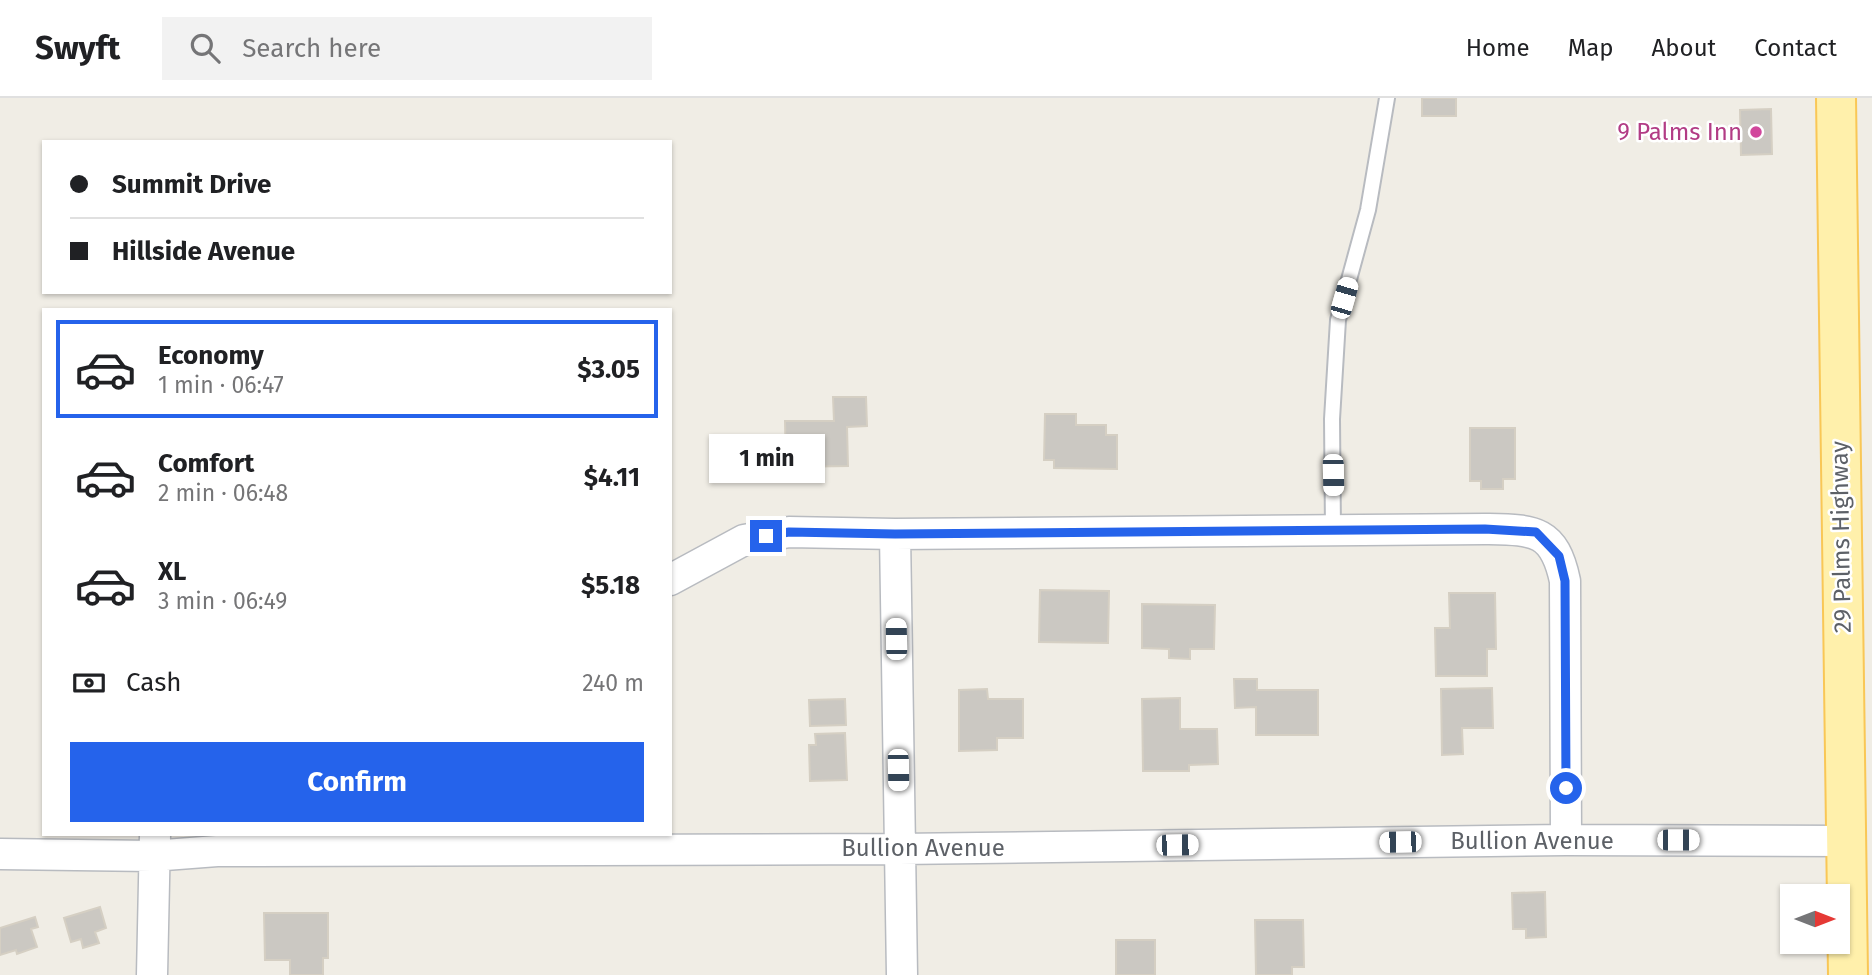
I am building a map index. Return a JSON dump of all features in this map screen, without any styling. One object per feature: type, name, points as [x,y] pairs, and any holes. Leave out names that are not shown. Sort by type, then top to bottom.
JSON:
[{"type":"main road","name":"29 Palms Highway","points":[[1836,98],[1848,975]]},
{"type":"street","points":[[672,579],[744,540],[789,532],[1536,532],[1548,541],[1559,556],[1565,581],[1566,840]]},
{"type":"street","points":[[895,534],[902,975]]},
{"type":"street","name":"Bullion Avenue","points":[[0,854],[154,845],[217,851],[899,849],[1566,840],[1845,841]]},
{"type":"street","points":[[152,975],[154,845]]},
{"type":"lane","points":[[1333,530],[1332,419],[1338,320],[1368,210],[1387,98]]},
{"type":"building","points":[[1422,98],[1456,98],[1456,116],[1422,116]]},
{"type":"building","name":"9 Palms Inn","points":[[1771,109],[1772,154],[1741,155],[1740,110]]},
{"type":"building","points":[[833,397],[866,397],[867,426],[847,427],[848,466],[786,467],[785,421],[834,421]]},
{"type":"building","points":[[1045,414],[1076,414],[1076,425],[1106,425],[1106,435],[1117,435],[1117,469],[1054,468],[1054,460],[1044,460]]},
{"type":"building","points":[[1470,428],[1515,428],[1515,479],[1503,479],[1503,489],[1481,489],[1481,481],[1470,481]]},
{"type":"building","points":[[1040,590],[1109,591],[1108,643],[1039,642]]},
{"type":"building","points":[[1449,593],[1495,593],[1496,649],[1487,649],[1487,676],[1436,676],[1435,628],[1450,628]]},
{"type":"building","points":[[1142,604],[1215,605],[1214,649],[1190,649],[1190,659],[1169,658],[1169,649],[1142,648]]},
{"type":"building","points":[[1234,679],[1257,679],[1257,690],[1318,690],[1318,735],[1256,735],[1256,707],[1235,708]]},
{"type":"building","points":[[1492,688],[1493,728],[1462,728],[1463,754],[1442,755],[1441,689]]},
{"type":"building","points":[[987,689],[988,699],[1023,699],[1023,738],[997,738],[997,750],[959,751],[959,690]]},
{"type":"building","points":[[1180,698],[1180,729],[1217,729],[1218,764],[1189,765],[1189,771],[1143,771],[1142,699]]},
{"type":"building","points":[[845,699],[846,725],[810,726],[809,700]]},
{"type":"building","points":[[845,733],[847,780],[810,781],[809,745],[816,745],[815,734]]},
{"type":"building","points":[[1545,892],[1546,937],[1526,938],[1526,929],[1513,929],[1512,893]]},
{"type":"building","points":[[100,907],[106,928],[95,932],[99,943],[83,948],[81,939],[71,942],[64,918]]},
{"type":"building","points":[[264,913],[328,913],[328,958],[323,958],[323,975],[290,975],[290,960],[265,960]]},
{"type":"building","points":[[35,917],[38,927],[31,929],[37,947],[17,954],[16,950],[0,955],[0,928]]},
{"type":"building","points":[[1255,920],[1303,920],[1304,967],[1292,967],[1292,975],[1256,975]]},
{"type":"building","points":[[1116,940],[1155,940],[1155,975],[1116,975]]},
{"type":"place","name":"9 Palms Inn","points":[[1756,132]]},
{"type":"route","points":[[766,536],[789,532],[895,534],[1485,529],[1536,532],[1548,541],[1559,556],[1565,581],[1566,788]]}]
